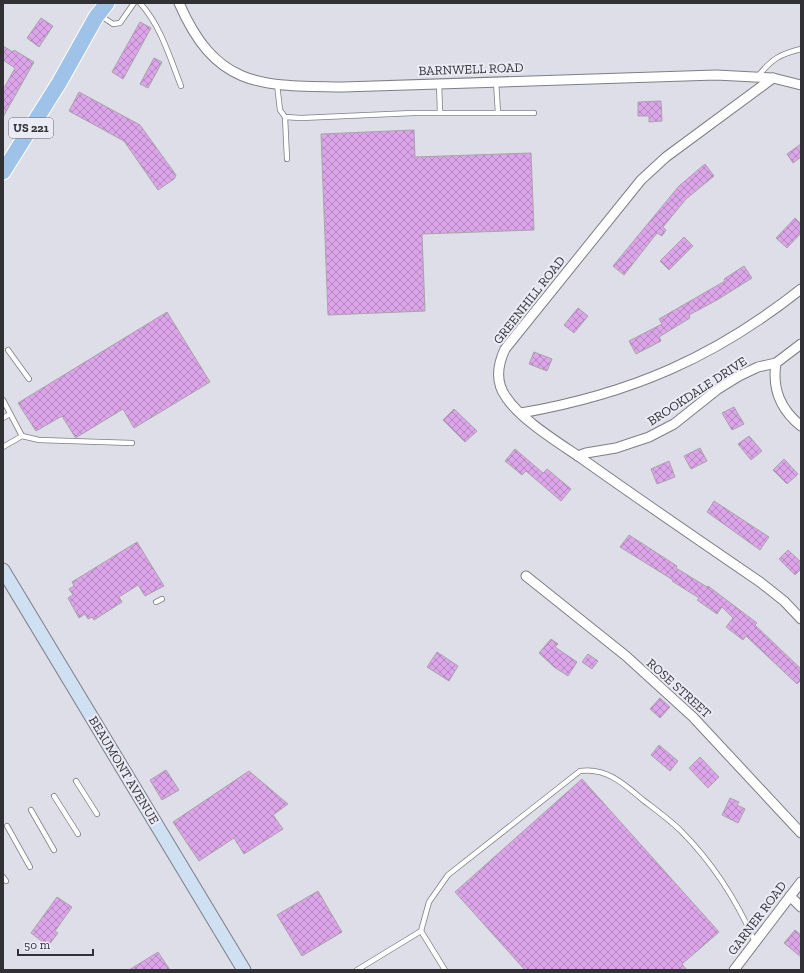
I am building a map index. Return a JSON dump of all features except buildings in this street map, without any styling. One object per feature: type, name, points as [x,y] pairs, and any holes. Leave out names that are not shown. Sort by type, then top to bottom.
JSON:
[{"type":"main road","name":"US 221","points":[[3,172],[103,9]]},
{"type":"street","name":"BARNWELL ROAD","points":[[179,3],[203,45],[218,61],[244,78],[277,84],[343,87],[439,82],[673,75],[758,76],[801,85]]},
{"type":"street","name":"GREENHILL ROAD","points":[[773,78],[671,153],[641,180],[505,349],[499,368],[499,380],[502,390],[509,402],[548,437],[578,456],[760,582],[784,601],[801,619]]},
{"type":"street","points":[[520,413],[598,397],[672,370],[707,353],[741,332],[801,288]]},
{"type":"street","name":"BROOKDALE DRIVE","points":[[578,456],[616,448],[649,437],[674,424],[718,389],[739,376],[758,367],[776,363],[801,344]]},
{"type":"street","points":[[776,363],[774,375],[778,398],[791,418],[801,426]]},
{"type":"street","name":"BEAUMONT AVENUE","points":[[3,570],[244,970]]},
{"type":"street","name":"ROSE STREET","points":[[526,576],[626,656],[693,717],[801,833]]},
{"type":"street","name":"GARNER ROAD","points":[[734,970],[801,882]]},
{"type":"street","points":[[790,896],[801,907]]},
{"type":"lane","points":[[103,9],[113,24],[120,22],[134,3]]},
{"type":"lane","points":[[140,3],[149,13],[158,30],[181,86]]},
{"type":"lane","points":[[758,76],[769,63],[784,53],[801,49]]},
{"type":"lane","points":[[496,81],[498,113]]},
{"type":"lane","points":[[439,82],[440,113]]},
{"type":"lane","points":[[277,84],[280,110],[285,117],[286,159]]},
{"type":"lane","points":[[285,117],[301,118],[440,113],[534,113]]},
{"type":"lane","points":[[8,350],[29,379]]},
{"type":"lane","points":[[3,400],[22,436]]},
{"type":"lane","points":[[3,418],[10,414]]},
{"type":"lane","points":[[3,447],[22,436],[39,440],[132,443]]},
{"type":"lane","points":[[156,602],[162,598]]},
{"type":"lane","points":[[357,970],[421,931],[429,902],[448,875],[580,771],[590,769],[610,774],[680,830],[709,862],[743,913],[756,942]]},
{"type":"lane","points":[[76,782],[97,814]]},
{"type":"lane","points":[[54,796],[78,834]]},
{"type":"lane","points":[[32,810],[54,850]]},
{"type":"lane","points":[[7,826],[30,866]]},
{"type":"lane","points":[[3,877],[6,882]]},
{"type":"lane","points":[[421,931],[445,970]]}]
